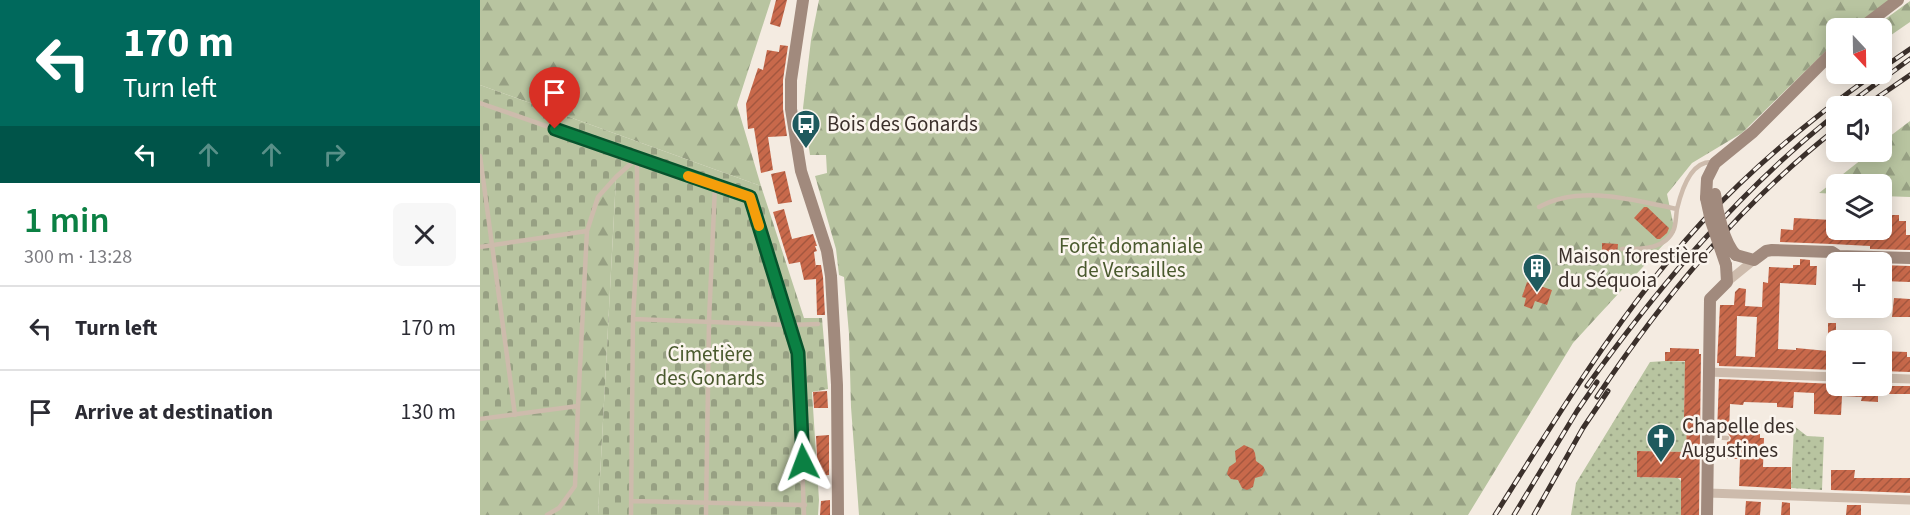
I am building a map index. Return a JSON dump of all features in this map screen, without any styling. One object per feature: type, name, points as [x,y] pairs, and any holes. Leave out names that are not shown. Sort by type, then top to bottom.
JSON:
[{"type":"street","points":[[803,0],[792,80],[791,109],[801,171],[827,251],[831,276],[837,385],[838,515]]},
{"type":"street","points":[[1874,18],[1898,0]]},
{"type":"street","points":[[1731,278],[1714,230],[1707,179],[1726,154],[1753,132],[1826,59]]},
{"type":"street","points":[[1710,196],[1719,214],[1729,246],[1736,255],[1754,260]]},
{"type":"street","points":[[1707,515],[1710,299],[1731,278],[1766,251],[1832,252],[1838,256],[1910,258]]},
{"type":"street","points":[[1708,372],[1826,377]]},
{"type":"street","points":[[1892,378],[1910,379]]},
{"type":"street","points":[[1708,493],[1910,500]]},
{"type":"lane","points":[[480,103],[750,197],[798,353],[804,515]]},
{"type":"lane","points":[[480,156],[515,414]]},
{"type":"lane","points":[[547,515],[559,508],[575,486],[587,231],[598,197],[637,158]]},
{"type":"lane","points":[[631,515],[637,158]]},
{"type":"lane","points":[[1622,249],[1650,248],[1664,242],[1674,230],[1682,187],[1696,168],[1709,161],[1718,164]]},
{"type":"lane","points":[[706,515],[709,321],[715,186]]},
{"type":"lane","points":[[1539,207],[1554,199],[1589,195],[1677,209]]},
{"type":"lane","points":[[480,247],[587,231]]},
{"type":"lane","points":[[633,319],[818,324]]},
{"type":"lane","points":[[480,419],[578,406]]},
{"type":"lane","points":[[1708,437],[1727,438]]},
{"type":"lane","points":[[632,501],[805,505]]},
{"type":"green space","points":[[480,0],[771,0],[737,105],[761,186],[480,85]]},
{"type":"green space","name":"Forêt domaniale de Versailles","points":[[819,0],[1890,0],[1866,18],[1826,18],[1826,51],[1742,133],[1692,163],[1667,194],[1675,232],[1573,343],[1468,515],[859,515],[844,277],[839,275],[836,249],[815,176],[827,173],[826,155],[810,155],[803,108],[811,40]]},
{"type":"green space","points":[[1910,1],[1910,22],[1892,34],[1892,18],[1887,18]]},
{"type":"green space","name":"Cimetière des Gonards","points":[[480,85],[761,186],[804,318],[822,318],[828,389],[812,392],[818,515],[598,515],[616,178],[599,197],[587,231],[578,406],[480,419]]},
{"type":"green space","points":[[1910,121],[1910,197],[1892,196],[1892,174],[1843,174],[1858,162],[1892,162],[1892,135]]},
{"type":"green space","points":[[616,177],[598,515],[480,515],[480,419],[587,231],[598,197]]},
{"type":"green space","points":[[1650,362],[1696,362],[1685,371],[1684,418],[1694,419],[1695,425],[1701,425],[1701,431],[1687,431],[1686,452],[1637,451],[1637,477],[1678,478],[1681,481],[1681,515],[1571,515],[1576,483]]},
{"type":"green space","points":[[1794,426],[1807,436],[1824,437],[1822,490],[1791,488]]},
{"type":"building","points":[[776,0],[787,0],[780,27],[770,24]]},
{"type":"building","points":[[780,45],[788,46],[783,80],[783,109],[787,136],[768,137],[773,170],[761,173],[754,128],[748,129],[746,104],[758,68],[763,70],[767,50],[779,52]]},
{"type":"building","points":[[785,171],[792,202],[778,204],[771,174]]},
{"type":"building","points":[[1644,207],[1647,207],[1669,228],[1660,239],[1657,239],[1634,218]]},
{"type":"building","points":[[784,209],[792,239],[813,234],[817,246],[815,246],[817,251],[814,252],[816,268],[816,265],[821,265],[823,277],[825,315],[817,315],[816,279],[804,280],[800,262],[789,264],[773,212]]},
{"type":"building","points":[[1892,215],[1899,215],[1899,221],[1906,221],[1906,235],[1910,235],[1910,250],[1780,242],[1781,229],[1793,230],[1794,218],[1826,220],[1826,240],[1892,240]]},
{"type":"building","points":[[1602,243],[1618,244],[1617,257],[1602,256]]},
{"type":"building","points":[[1800,259],[1810,260],[1810,266],[1817,266],[1816,285],[1780,283],[1778,349],[1826,351],[1826,370],[1719,366],[1717,363],[1720,305],[1734,305],[1735,292],[1739,288],[1746,289],[1745,306],[1762,307],[1763,282],[1768,283],[1769,267],[1793,268],[1793,265],[1800,265]],"holes":[[[1737,316],[1757,317],[1755,357],[1736,356]]]},
{"type":"building","points":[[1892,265],[1910,266],[1910,282],[1892,281]]},
{"type":"building","name":"Maison forestière du Séquoia","points":[[1535,274],[1543,276],[1540,286],[1552,290],[1547,305],[1535,301],[1532,309],[1524,306],[1526,298],[1522,297],[1527,282],[1532,284]]},
{"type":"building","points":[[1894,298],[1910,299],[1910,317],[1892,317]]},
{"type":"building","points":[[1828,323],[1836,323],[1836,330],[1828,330]]},
{"type":"building","points":[[1670,348],[1699,349],[1699,354],[1701,354],[1699,515],[1681,515],[1681,478],[1637,477],[1637,451],[1686,452],[1685,361],[1665,361],[1665,352],[1670,352]]},
{"type":"building","points":[[1892,351],[1907,352],[1907,357],[1910,357],[1910,372],[1892,371]]},
{"type":"building","points":[[1719,379],[1826,384],[1826,396],[1842,396],[1841,415],[1814,414],[1814,393],[1794,392],[1793,408],[1777,407],[1777,403],[1730,404],[1729,433],[1717,432]]},
{"type":"building","points":[[1892,386],[1910,386],[1910,394],[1892,394]]},
{"type":"building","points":[[827,391],[828,408],[814,408],[813,392]]},
{"type":"building","points":[[1842,396],[1878,396],[1878,402],[1861,401],[1862,397]]},
{"type":"building","points":[[1727,432],[1760,434],[1760,438],[1764,438],[1763,467],[1791,467],[1791,489],[1739,486],[1740,459],[1726,459],[1727,442],[1731,438]]},
{"type":"building","points":[[829,435],[829,475],[818,476],[816,436]]},
{"type":"building","points":[[1244,445],[1253,449],[1256,461],[1265,470],[1262,476],[1255,478],[1253,487],[1247,490],[1242,488],[1238,480],[1231,479],[1227,474],[1229,467],[1236,462],[1235,451]]},
{"type":"building","points":[[1831,470],[1855,470],[1854,478],[1910,478],[1910,493],[1831,490]]},
{"type":"building","points":[[830,500],[830,515],[820,515],[821,501]]},
{"type":"building","points":[[1746,501],[1761,502],[1760,515],[1745,515]]},
{"type":"building","points":[[1782,502],[1790,503],[1790,515],[1781,515]]},
{"type":"building","points":[[1847,505],[1861,505],[1861,515],[1846,515]]},
{"type":"railway","points":[[1892,61],[1910,49]]},
{"type":"railway","points":[[1860,96],[1910,59]]},
{"type":"railway","points":[[1880,96],[1910,75]]},
{"type":"railway","points":[[1495,515],[1592,364],[1672,256],[1722,201],[1763,162],[1806,125],[1860,84]]},
{"type":"railway","points":[[1587,386],[1643,312],[1702,241],[1766,175],[1826,122]]},
{"type":"railway","points":[[1597,397],[1649,324],[1706,254],[1769,188],[1826,137]]},
{"type":"railway","points":[[1514,515],[1597,382]]},
{"type":"railway","points":[[1534,515],[1583,428],[1608,391]]},
{"type":"slow traffic","points":[[688,176],[750,197],[759,226]]},
{"type":"place","name":"Bois des Gonards","points":[[806,150]]},
{"type":"place","name":"Maison forestière du Séquoia","points":[[1537,294]]},
{"type":"place","name":"Chapelle des Augustines","points":[[1661,464]]},
{"type":"route","points":[[555,129],[750,197],[798,353],[803,462]]}]
